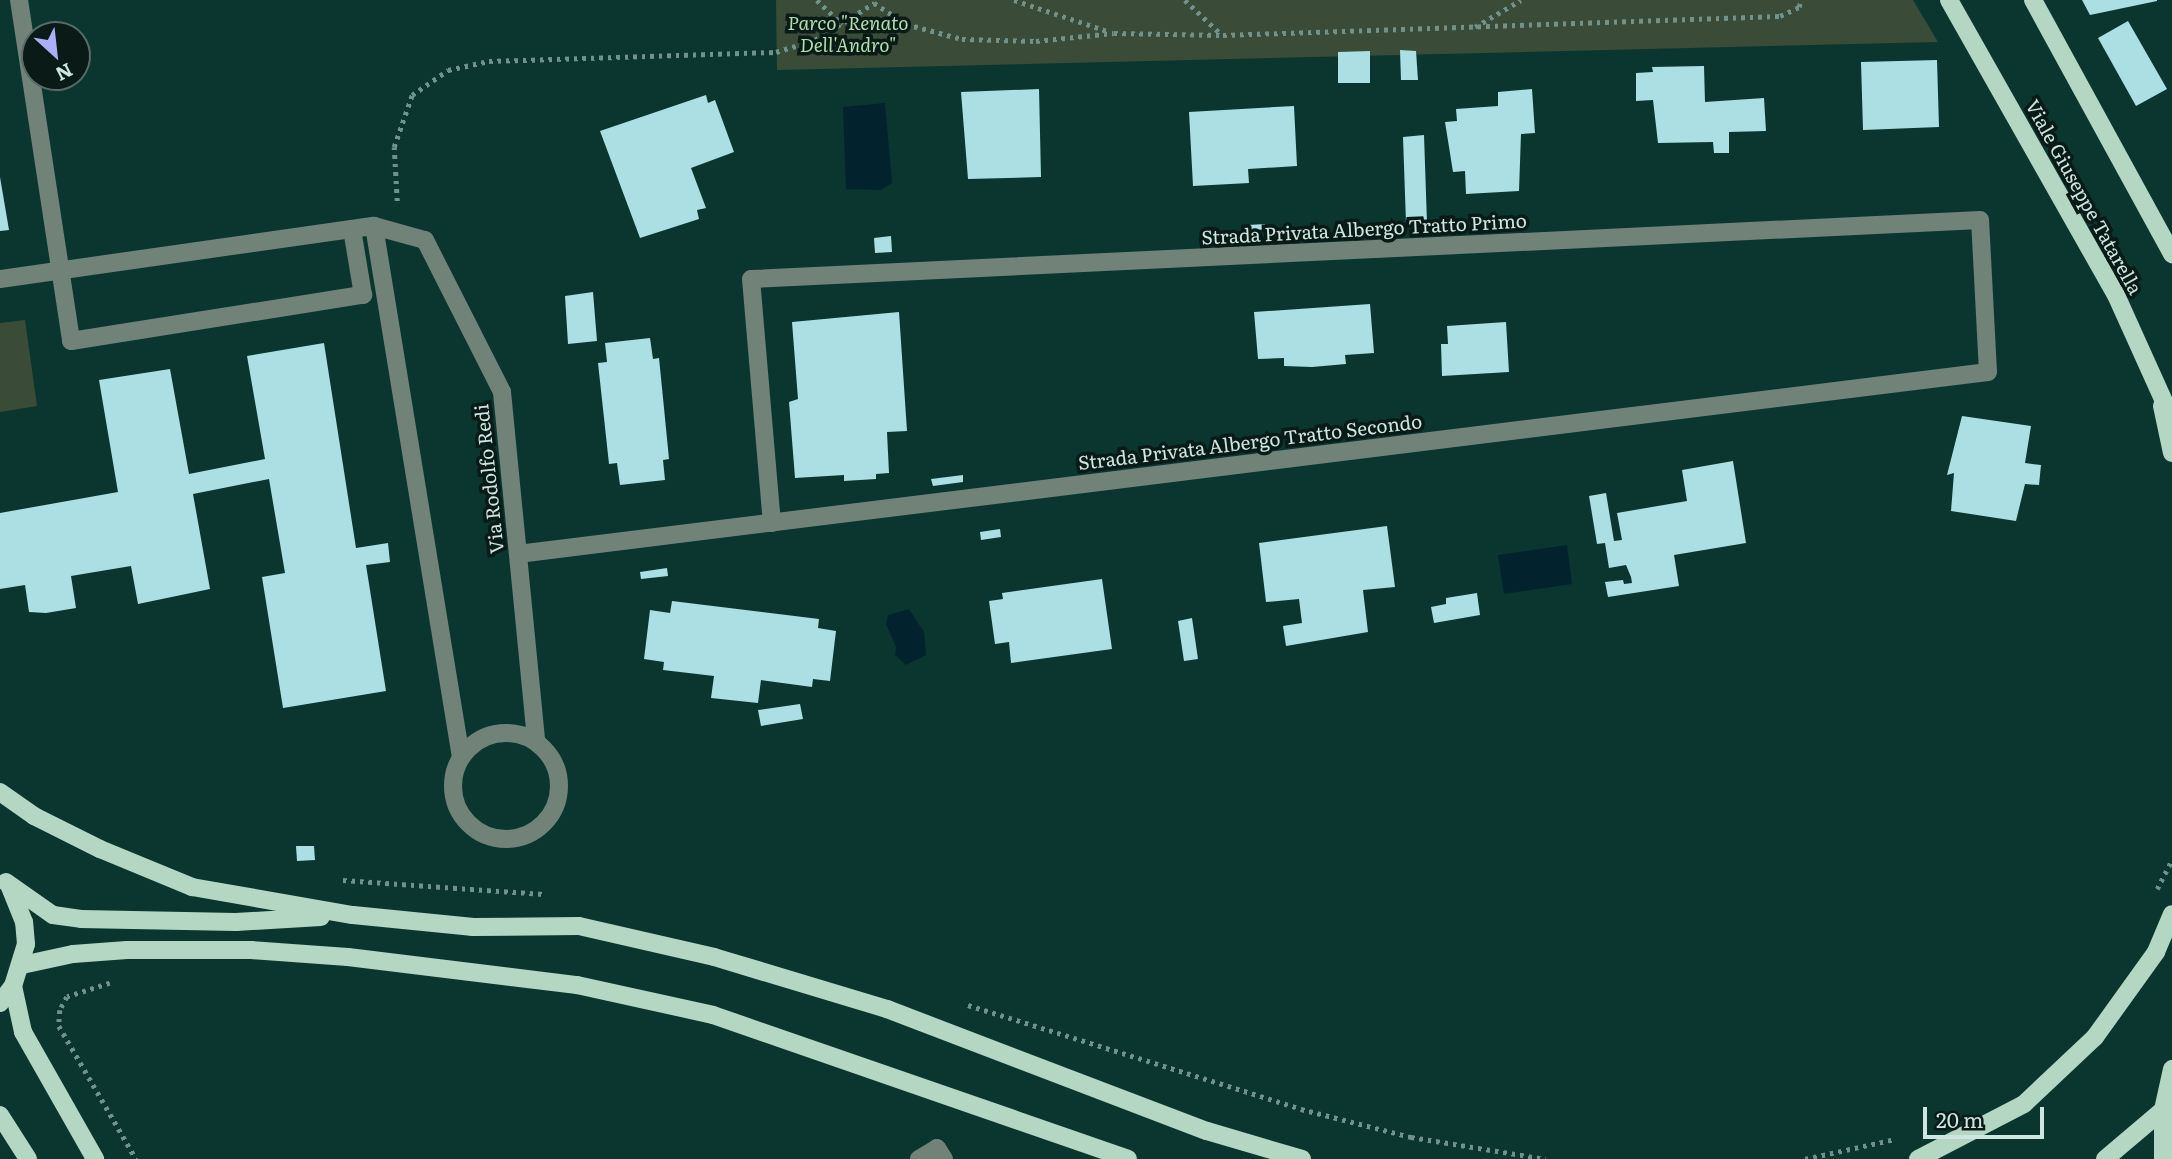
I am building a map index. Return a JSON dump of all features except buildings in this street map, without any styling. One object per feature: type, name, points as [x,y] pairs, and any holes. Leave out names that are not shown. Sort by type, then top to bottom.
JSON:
[{"type":"main road","name":"Viale Giuseppe Tatarella","points":[[1949,0],[2116,295],[2172,419]]},
{"type":"main road","points":[[2033,0],[2172,254]]},
{"type":"main road","points":[[2158,389],[2172,453]]},
{"type":"main road","points":[[0,792],[34,816],[100,849],[192,887],[353,915],[473,927],[579,926],[714,957],[887,1009],[1208,1131],[1302,1159]]},
{"type":"main road","points":[[3,879],[53,915],[81,919],[236,922],[353,915]]},
{"type":"main road","points":[[0,1003],[13,986],[22,965],[24,922],[3,879]]},
{"type":"main road","points":[[1918,1159],[2024,1104],[2095,1037],[2155,952],[2172,914]]},
{"type":"main road","points":[[22,965],[74,954],[127,950],[251,950],[348,957],[578,985],[713,1016],[1128,1159]]},
{"type":"main road","points":[[13,986],[23,1032],[95,1159]]},
{"type":"main road","points":[[2164,1159],[2163,1110],[2172,1069]]},
{"type":"main road","points":[[2105,1159],[2163,1110]]},
{"type":"main road","points":[[0,1115],[28,1159]]},
{"type":"street","points":[[19,0],[71,341],[363,295],[352,229]]},
{"type":"street","name":"Strada Privata Albergo Tratto Primo","points":[[772,523],[751,279],[1980,220],[1989,372]]},
{"type":"street","points":[[374,226],[461,757],[453,792],[467,823],[499,839],[517,839],[541,827],[556,805],[557,770],[536,741],[504,733],[487,736],[461,757]]},
{"type":"street","name":"Via Rodolfo Redi","points":[[0,279],[374,226],[425,240],[502,392],[536,741]]},
{"type":"street","name":"Strada Privata Albergo Tratto Secondo","points":[[518,554],[1989,372]]},
{"type":"street","points":[[919,1159],[940,1154]]},
{"type":"path","points":[[817,0],[842,24]]},
{"type":"path","points":[[1014,0],[1114,33]]},
{"type":"path","points":[[1185,0],[1223,35]]},
{"type":"path","points":[[1475,27],[1521,0]]},
{"type":"path","points":[[399,234],[394,147],[412,95],[448,70],[489,61],[776,52],[815,40],[874,2],[906,24],[962,39],[1036,41],[1114,33],[1223,35],[1780,16],[1799,7],[1801,0]]},
{"type":"path","points":[[2153,896],[2172,859]]},
{"type":"path","points":[[85,1075],[136,1159]]},
{"type":"path","points":[[1805,1159],[1898,1138]]},
{"type":"green space","name":"Parco \"Renato Dell'Andro\"","points":[[776,0],[1913,0],[1938,42],[777,70]]},
{"type":"green space","points":[[25,320],[37,406],[0,412],[0,323]]},
{"type":"water","points":[[885,103],[892,183],[881,190],[846,189],[843,107]]},
{"type":"water","points":[[1567,545],[1572,584],[1504,594],[1498,555]]},
{"type":"water","points":[[909,609],[924,632],[926,655],[906,665],[895,655],[896,647],[886,624],[888,615]]}]
